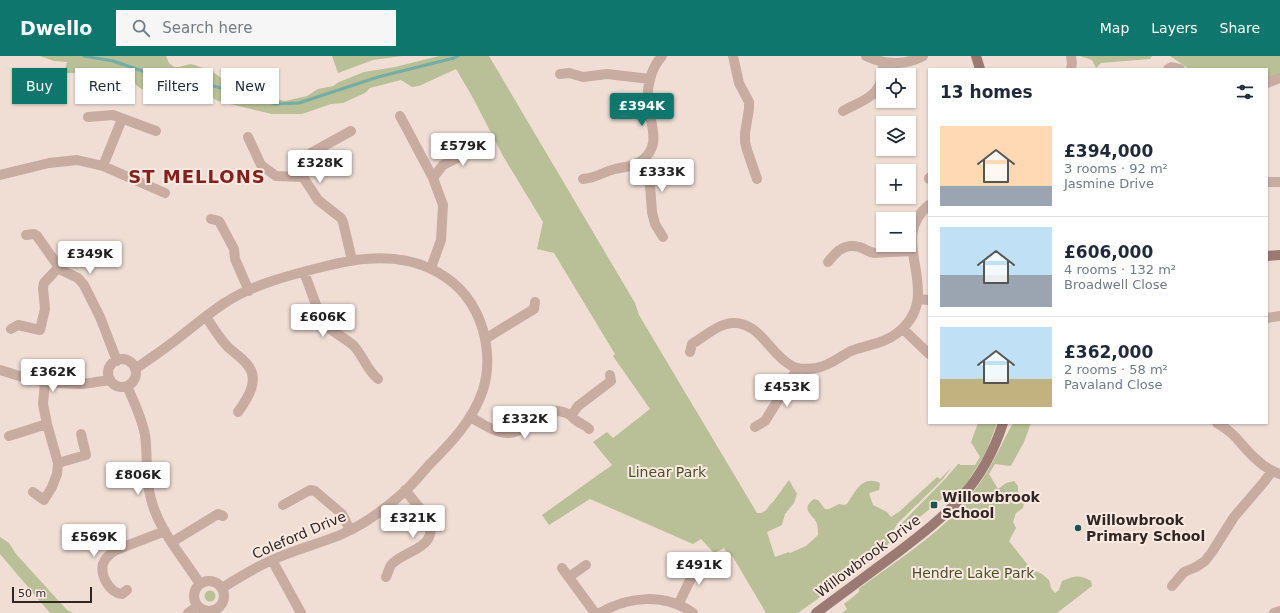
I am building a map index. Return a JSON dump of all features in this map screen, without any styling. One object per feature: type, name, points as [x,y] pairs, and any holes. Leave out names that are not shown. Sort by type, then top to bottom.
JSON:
[{"type":"street","points":[[583,179],[594,179],[608,171],[629,167],[637,163],[647,154],[654,139],[654,131],[648,104],[650,79],[654,68],[662,56]]},
{"type":"street","points":[[734,56],[741,89],[749,102],[750,109],[745,133],[745,142],[757,179]]},
{"type":"street","points":[[866,56],[883,62],[895,64],[907,62],[922,56]]},
{"type":"street","points":[[976,56],[980,68]]},
{"type":"street","points":[[1070,68],[1072,63],[1071,56]]},
{"type":"street","points":[[843,111],[872,96],[880,85],[883,62]]},
{"type":"street","points":[[560,74],[569,73],[583,77],[607,74],[650,79]]},
{"type":"street","points":[[1268,83],[1280,78]]},
{"type":"street","points":[[88,117],[113,115],[156,131]]},
{"type":"street","points":[[400,116],[434,178],[443,204],[441,240],[431,268]]},
{"type":"street","points":[[103,166],[122,119]]},
{"type":"street","points":[[302,177],[311,153],[351,131]]},
{"type":"street","points":[[248,137],[261,165],[276,176],[302,177]]},
{"type":"street","points":[[434,178],[443,164],[483,145]]},
{"type":"street","points":[[0,175],[49,163],[77,160],[103,166],[165,193]]},
{"type":"street","points":[[637,163],[648,179],[655,224],[663,237]]},
{"type":"street","points":[[302,177],[318,200],[341,218],[352,260]]},
{"type":"street","points":[[1268,182],[1280,182]]},
{"type":"street","points":[[916,221],[928,206]]},
{"type":"street","points":[[211,219],[219,221],[234,249],[235,259],[249,291]]},
{"type":"street","points":[[26,235],[34,234],[37,236],[61,270],[78,278],[84,285],[100,316],[117,361]]},
{"type":"street","points":[[828,262],[836,252],[847,246],[861,247],[868,252],[874,253],[893,252]]},
{"type":"street","points":[[690,352],[692,344],[722,326],[731,323],[740,323],[754,330],[791,366],[798,368],[816,368],[828,364],[851,352],[895,336],[903,329],[914,313],[918,299],[918,276],[912,252]]},
{"type":"street","points":[[1268,256],[1280,255]]},
{"type":"street","name":"Coleford Drive","points":[[135,369],[224,303],[273,281],[352,260],[366,258],[395,258],[431,268],[455,284],[470,302],[481,324],[485,339],[487,358],[485,380],[478,401],[470,417],[452,442],[405,490],[382,510],[350,530],[272,560],[222,588]]},
{"type":"street","points":[[12,329],[18,325],[40,330],[46,309],[44,283],[59,267]]},
{"type":"street","points":[[304,272],[322,321],[327,327],[355,348],[371,373],[378,379]]},
{"type":"street","points":[[918,299],[928,300]]},
{"type":"street","points":[[485,339],[534,309],[535,302]]},
{"type":"street","points":[[1268,318],[1280,316]]},
{"type":"street","points":[[206,317],[225,344],[247,363],[251,370],[253,380],[252,390],[238,412]]},
{"type":"street","points":[[903,329],[928,353]]},
{"type":"street","points":[[125,360],[135,369],[136,377],[134,381],[127,386],[119,387],[110,380],[108,373],[109,368],[111,364],[117,361],[125,360]]},
{"type":"street","points":[[755,427],[765,421],[798,368]]},
{"type":"street","points":[[0,370],[45,382],[80,384],[110,380]]},
{"type":"street","points":[[571,416],[578,406],[610,381],[610,375]]},
{"type":"street","points":[[32,492],[44,500],[52,487],[57,474],[58,463],[43,404],[45,382]]},
{"type":"street","points":[[127,386],[137,407],[144,434],[149,493],[156,514],[165,531],[200,584]]},
{"type":"street","points":[[470,417],[498,432],[510,433],[518,432],[540,415],[548,412],[556,412],[571,416],[590,429]]},
{"type":"street","points":[[9,436],[47,424]]},
{"type":"street","name":"Willowbrook Drive","points":[[816,613],[926,531],[950,511],[969,489],[980,473],[994,446],[1003,424]]},
{"type":"street","points":[[1172,586],[1184,572],[1205,561],[1234,517],[1264,482],[1276,473],[1256,459],[1234,434],[1219,424]]},
{"type":"street","points":[[58,463],[86,455],[81,434]]},
{"type":"street","points":[[283,505],[310,490],[315,491],[342,514],[350,530]]},
{"type":"street","points":[[386,577],[391,565],[402,557],[418,549],[430,534],[430,523],[428,518],[405,490]]},
{"type":"street","points":[[172,542],[218,514],[223,516]]},
{"type":"street","points":[[128,590],[122,594],[117,594],[110,588],[105,580],[103,571],[105,560],[116,550],[165,531]]},
{"type":"street","points":[[272,560],[301,613]]},
{"type":"street","points":[[678,605],[694,572],[710,560]]},
{"type":"street","points":[[569,577],[586,565]]},
{"type":"street","points":[[562,568],[595,613]]},
{"type":"street","points":[[210,581],[215,582],[222,588],[224,598],[223,603],[217,609],[207,611],[198,606],[195,601],[194,592],[200,584],[210,581]]},
{"type":"street","points":[[600,613],[617,604],[638,599],[658,600],[678,605],[693,613]]},
{"type":"street","points":[[188,613],[198,606]]},
{"type":"street","points":[[1274,613],[1280,611]]},
{"type":"green space","name":"Linear Park","points":[[40,56],[166,56],[169,63],[174,67],[190,64],[203,68],[143,68],[143,89],[135,84],[135,68],[75,68],[75,73],[67,73],[67,68],[65,68],[67,62],[54,61]]},
{"type":"green space","points":[[332,56],[402,56],[373,60],[338,73]]},
{"type":"green space","name":"Linear Park","points":[[439,56],[489,56],[635,303],[639,315],[757,513],[763,512],[773,502],[789,480],[797,494],[794,503],[785,514],[782,525],[767,532],[775,557],[789,552],[790,553],[806,546],[818,535],[817,524],[808,509],[808,506],[814,499],[818,500],[825,509],[829,509],[839,504],[844,505],[847,504],[860,486],[869,481],[874,481],[880,483],[879,490],[869,493],[873,505],[887,512],[891,517],[900,511],[937,477],[940,479],[951,468],[943,479],[898,523],[893,531],[893,539],[876,557],[798,613],[766,613],[733,557],[728,554],[724,548],[714,553],[701,539],[693,544],[590,499],[549,525],[542,515],[612,465],[593,442],[607,432],[613,438],[650,409],[613,356],[615,354],[554,253],[537,249],[543,222],[503,156],[456,69],[419,86],[412,87],[401,80],[370,88],[365,93],[343,103],[331,104],[302,114],[272,114],[230,104],[279,104],[279,100],[285,101],[307,96],[318,89],[333,86],[364,72],[395,67]]},
{"type":"green space","points":[[1080,56],[1152,56],[1150,59],[1101,63],[1096,68],[1092,60]]},
{"type":"green space","points":[[1170,56],[1280,56],[1280,74],[1268,79],[1268,68],[1188,68]]},
{"type":"green space","name":"Linear Park","points":[[213,72],[221,78],[221,102],[213,98]]},
{"type":"green space","points":[[978,424],[997,424],[987,450],[964,487],[944,501],[942,499],[931,506],[931,508],[895,537],[895,533],[899,526],[958,464],[975,465],[980,457],[971,442]]},
{"type":"green space","name":"Hendre Lake Park","points":[[1012,424],[1031,424],[1024,442],[1011,466],[995,464],[989,474],[998,489],[1006,483],[1014,481],[1018,486],[1018,493],[1025,499],[1023,508],[1016,513],[1013,522],[1016,528],[1009,541],[1031,569],[1042,574],[1049,580],[1051,588],[1055,593],[1059,590],[1062,581],[1073,577],[1087,579],[1091,581],[1092,586],[1057,613],[842,613],[847,609],[844,604],[859,592],[861,587],[924,542],[952,516],[977,487],[987,472]]},
{"type":"green space","points":[[0,537],[9,543],[16,554],[67,610],[73,613],[50,613],[0,554]]},
{"type":"green space","points":[[210,590],[214,592],[216,596],[214,600],[210,602],[206,600],[204,596],[206,592]]},
{"type":"waterway","points":[[84,56],[113,61],[163,78],[207,84],[276,104],[299,103],[378,77],[458,56]]},
{"type":"place","name":"Willowbrook School","points":[[934,505]]},
{"type":"place","name":"Willowbrook Primary School","points":[[1078,528]]},
{"type":"district","name":"ST MELLONS","points":[[197,177]]}]
